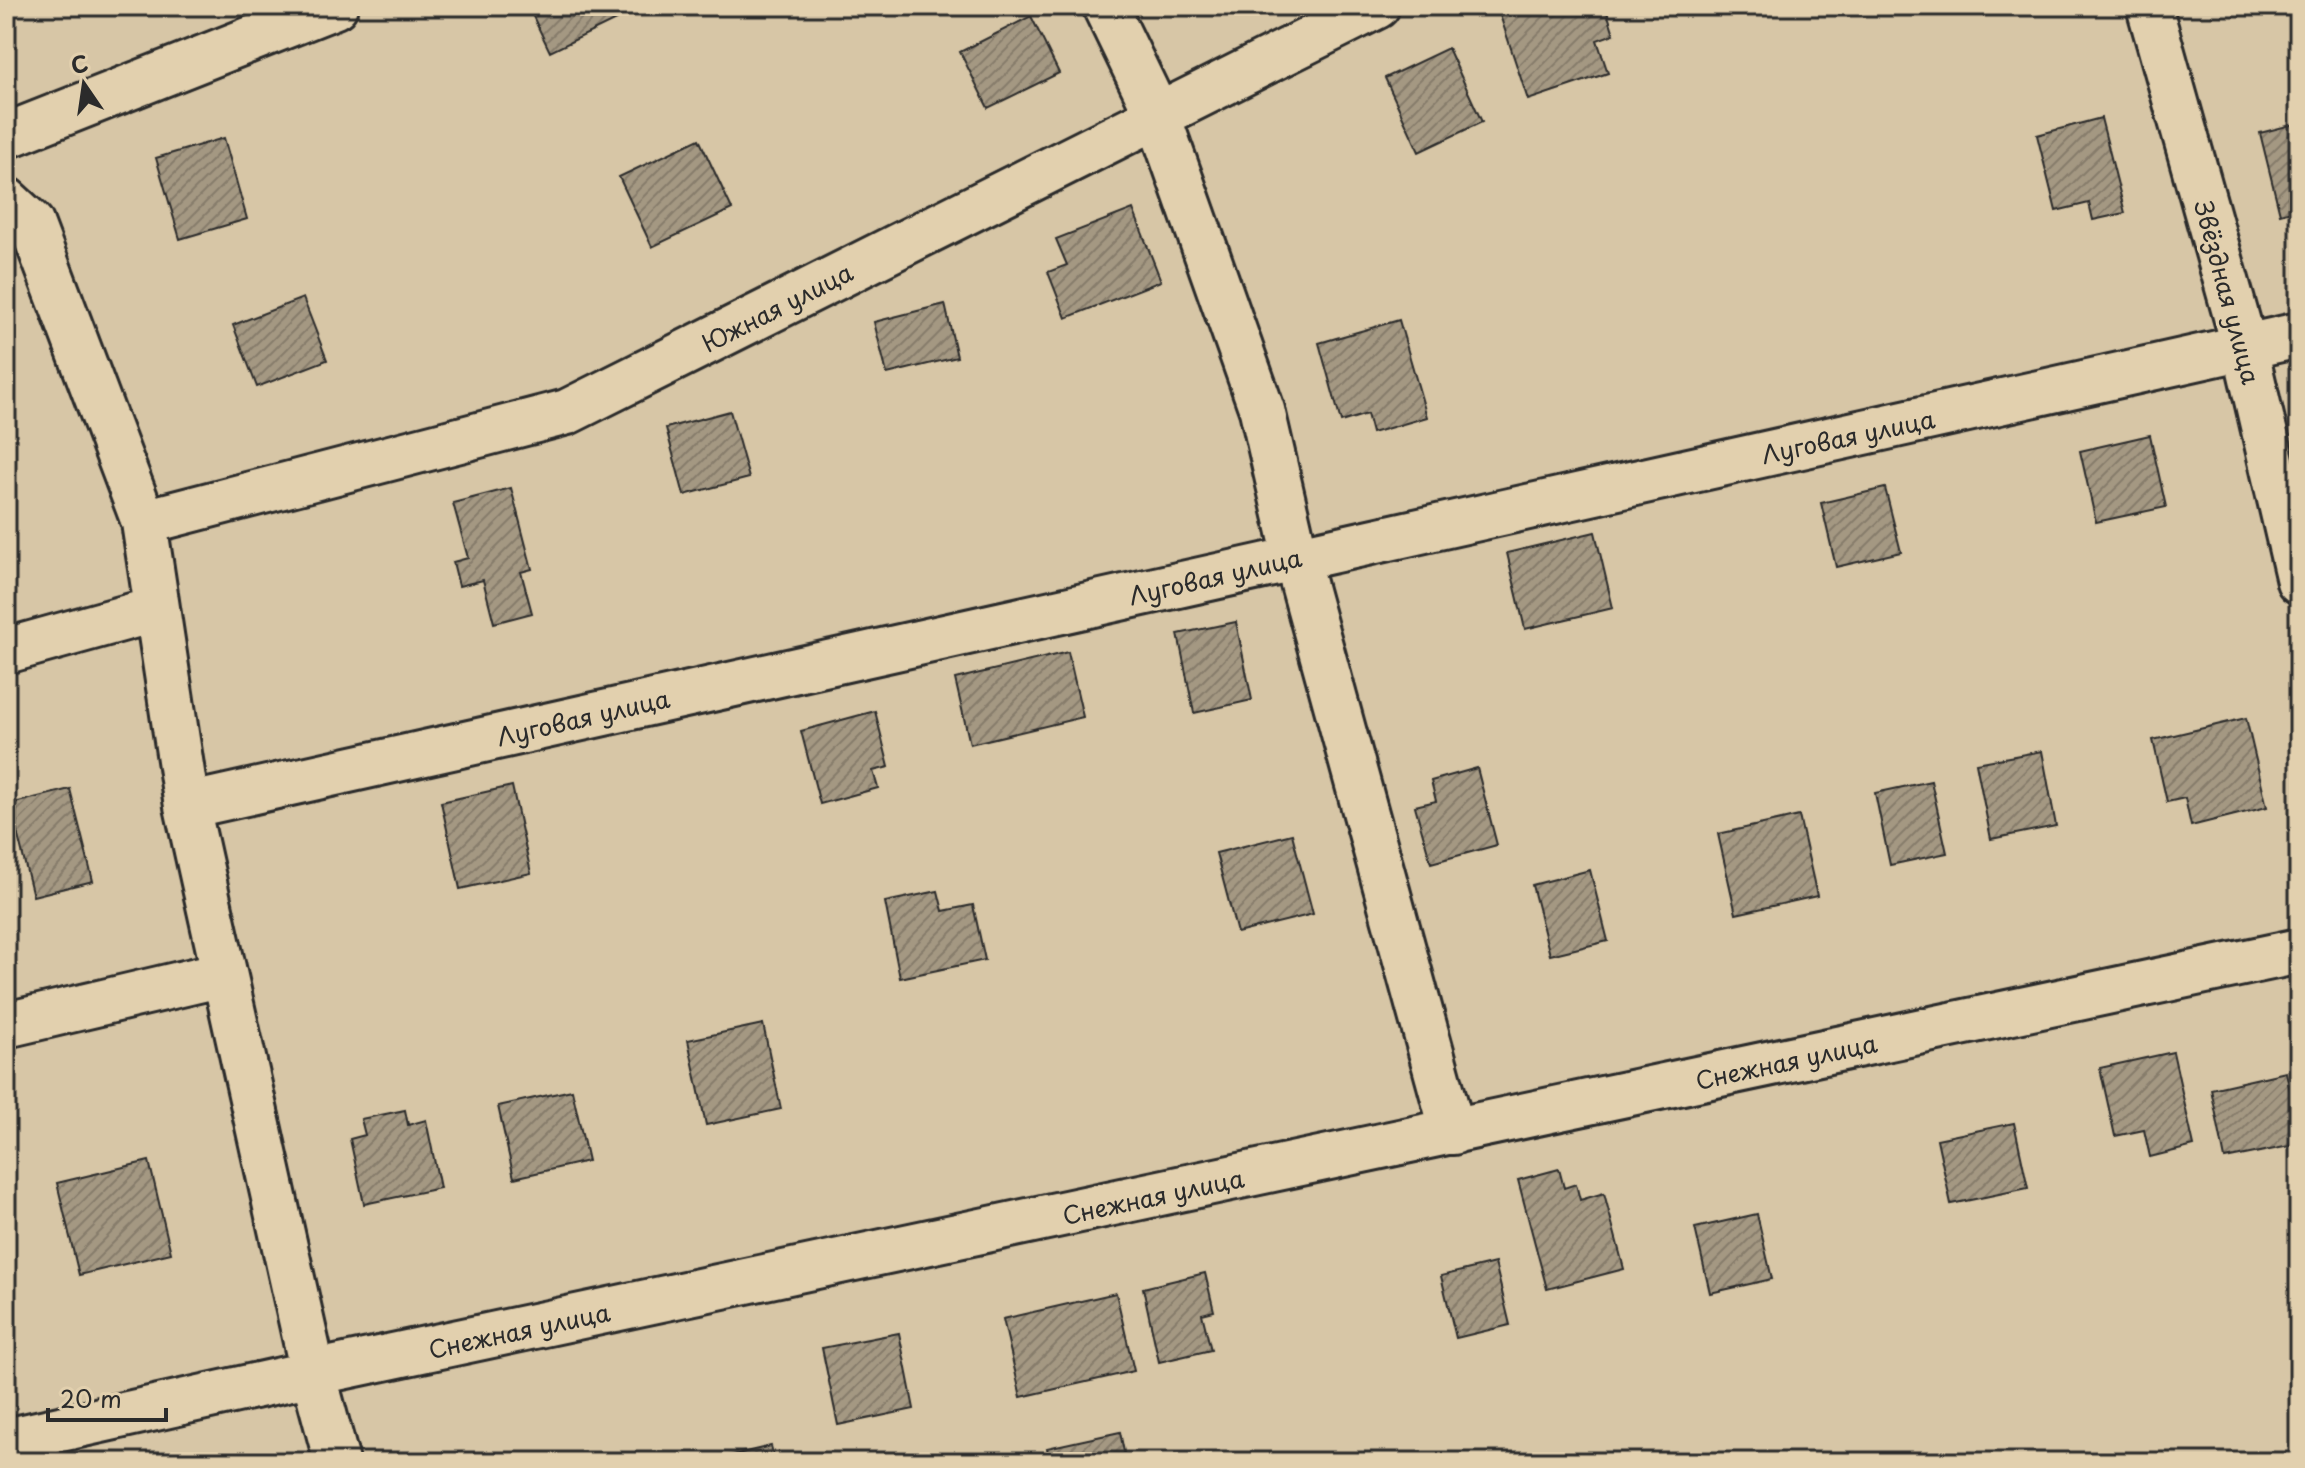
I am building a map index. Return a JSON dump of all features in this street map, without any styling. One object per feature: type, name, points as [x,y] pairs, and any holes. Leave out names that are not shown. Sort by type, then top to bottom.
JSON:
[{"type":"street","points":[[6,136],[335,6]]},
{"type":"street","points":[[1105,6],[1158,116],[1262,410],[1296,558],[1453,1132]]},
{"type":"street","name":"Южная улица","points":[[144,522],[567,412],[1377,6]]},
{"type":"street","name":"Звёздная улица","points":[[2149,6],[2245,348],[2299,581]]},
{"type":"street","points":[[6,200],[31,223],[144,522],[187,806],[313,1373],[337,1462]]},
{"type":"street","name":"Луговая улица","points":[[187,806],[2299,335]]},
{"type":"street","points":[[6,651],[157,609]]},
{"type":"street","name":"Снежная улица","points":[[6,1441],[2299,951]]},
{"type":"street","points":[[6,1025],[223,974]]},
{"type":"building","points":[[528,6],[622,6],[626,15],[550,52]]},
{"type":"building","points":[[1497,6],[1605,6],[1614,34],[1597,40],[1608,73],[1528,100]]},
{"type":"building","points":[[1031,16],[1059,73],[988,108],[960,52]]},
{"type":"building","points":[[1448,48],[1482,122],[1419,152],[1385,78]]},
{"type":"building","points":[[2101,118],[2125,213],[2093,220],[2089,203],[2056,211],[2037,135]]},
{"type":"building","points":[[2299,123],[2299,209],[2280,214],[2260,133]]},
{"type":"building","points":[[224,138],[247,219],[180,239],[156,158]]},
{"type":"building","points":[[699,139],[732,209],[652,247],[619,177]]},
{"type":"building","points":[[1133,209],[1161,281],[1066,318],[1048,272],[1067,265],[1056,239]]},
{"type":"building","points":[[303,298],[327,360],[257,387],[233,325]]},
{"type":"building","points":[[945,304],[957,357],[887,374],[874,322]]},
{"type":"building","points":[[1399,320],[1427,417],[1372,433],[1367,414],[1341,422],[1319,343]]},
{"type":"building","points":[[730,411],[749,478],[684,495],[666,428]]},
{"type":"building","points":[[2150,435],[2166,507],[2096,522],[2080,451]]},
{"type":"building","points":[[511,488],[532,569],[521,572],[532,613],[494,623],[483,580],[459,586],[453,562],[468,558],[453,503]]},
{"type":"building","points":[[1885,488],[1901,552],[1836,567],[1821,503]]},
{"type":"building","points":[[1595,532],[1613,608],[1525,629],[1507,553]]},
{"type":"building","points":[[1236,622],[1252,700],[1194,713],[1178,634]]},
{"type":"building","points":[[1068,652],[1083,717],[970,744],[955,679]]},
{"type":"building","points":[[875,711],[889,767],[873,771],[878,788],[820,804],[801,731]]},
{"type":"building","points":[[2246,718],[2267,807],[2191,826],[2185,798],[2167,802],[2153,740]]},
{"type":"building","points":[[2042,751],[2056,826],[1991,839],[1976,763]]},
{"type":"building","points":[[1477,768],[1497,845],[1431,863],[1415,806],[1436,801],[1431,781]]},
{"type":"building","points":[[1931,781],[1947,853],[1890,865],[1875,793]]},
{"type":"building","points":[[512,786],[531,873],[460,889],[441,802]]},
{"type":"building","points":[[70,789],[93,881],[33,896],[10,804]]},
{"type":"building","points":[[1799,816],[1817,896],[1736,914],[1718,834]]},
{"type":"building","points":[[1292,834],[1313,914],[1237,933],[1216,853]]},
{"type":"building","points":[[1590,870],[1608,941],[1550,955],[1532,885]]},
{"type":"building","points":[[938,891],[943,911],[973,905],[985,960],[900,978],[885,902]]},
{"type":"building","points":[[763,1024],[781,1109],[706,1125],[688,1040]]},
{"type":"building","points":[[2173,1052],[2194,1146],[2150,1157],[2144,1130],[2115,1136],[2100,1068]]},
{"type":"building","points":[[2286,1072],[2299,1144],[2225,1159],[2211,1089]]},
{"type":"building","points":[[572,1090],[588,1161],[514,1178],[498,1106]]},
{"type":"building","points":[[405,1110],[408,1125],[426,1120],[440,1188],[364,1204],[350,1139],[365,1135],[361,1119]]},
{"type":"building","points":[[2014,1123],[2028,1188],[1951,1204],[1937,1139]]},
{"type":"building","points":[[149,1161],[171,1253],[79,1275],[57,1183]]},
{"type":"building","points":[[1559,1169],[1564,1188],[1576,1184],[1580,1200],[1604,1193],[1624,1269],[1547,1289],[1518,1180]]},
{"type":"building","points":[[1757,1214],[1772,1279],[1710,1293],[1695,1228]]},
{"type":"building","points":[[1495,1263],[1510,1325],[1456,1338],[1441,1276]]},
{"type":"building","points":[[1205,1273],[1214,1311],[1202,1314],[1211,1350],[1159,1362],[1143,1288]]},
{"type":"building","points":[[1116,1293],[1134,1371],[1021,1397],[1003,1319]]},
{"type":"building","points":[[899,1333],[914,1409],[838,1425],[822,1348]]},
{"type":"building","points":[[1120,1432],[1126,1462],[1050,1462],[1047,1448]]},
{"type":"building","points":[[771,1446],[775,1462],[712,1460]]}]
